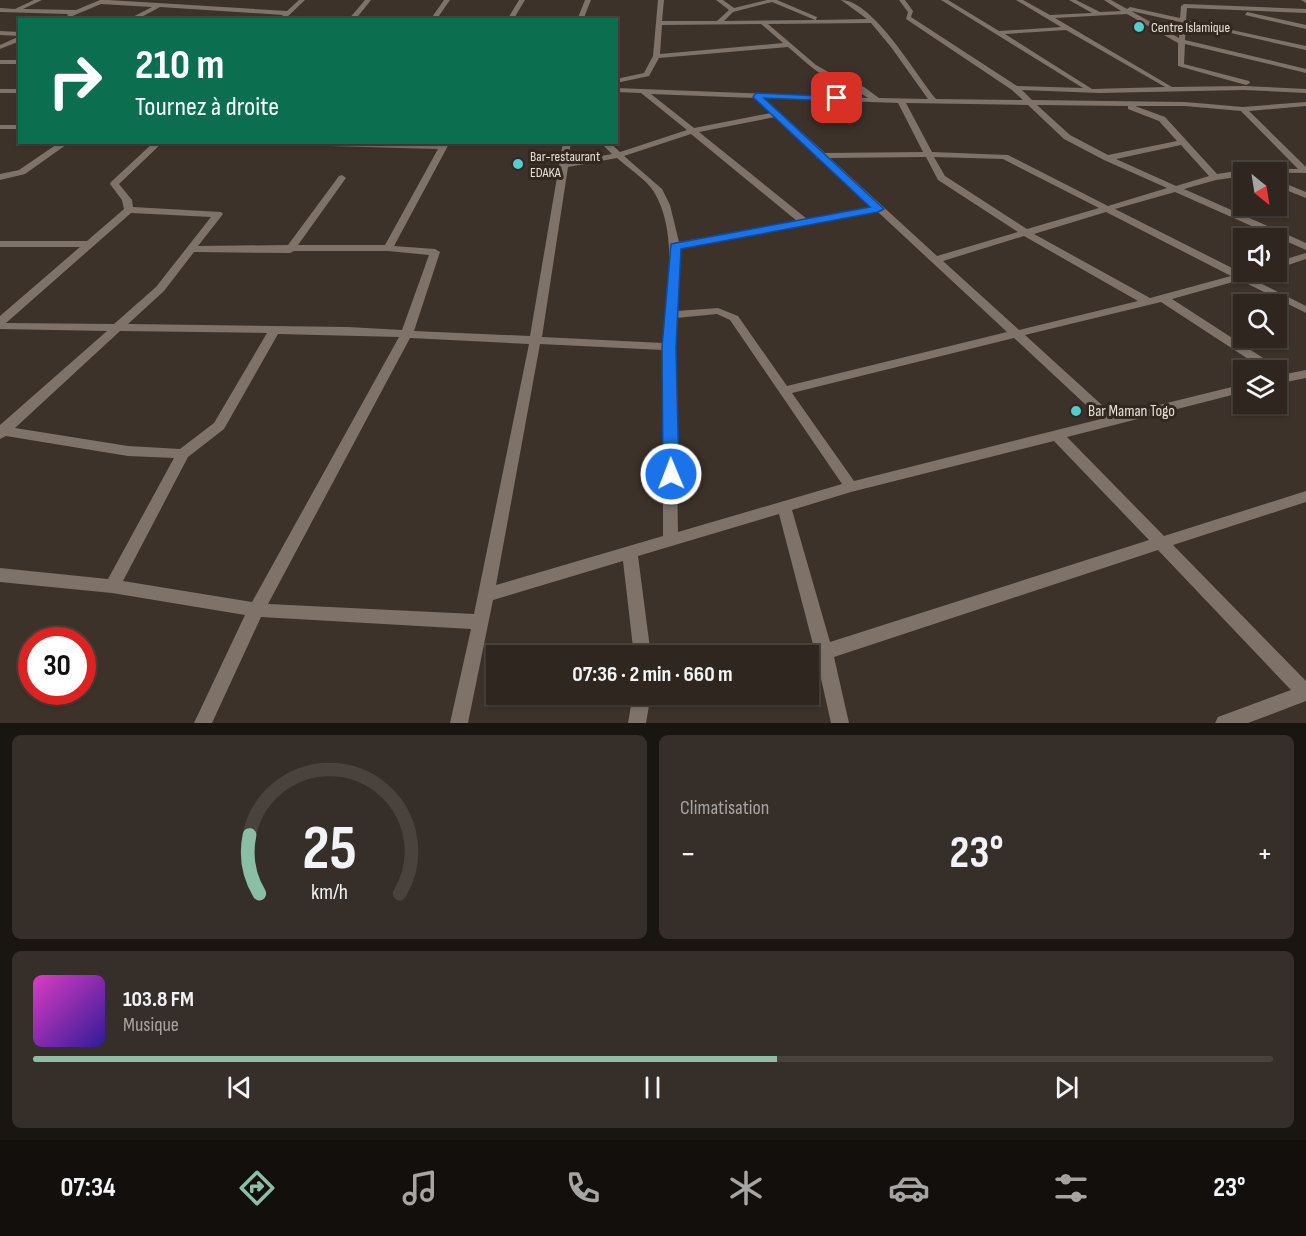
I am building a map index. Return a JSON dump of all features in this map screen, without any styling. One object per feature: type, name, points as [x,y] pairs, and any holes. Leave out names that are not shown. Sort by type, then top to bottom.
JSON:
[{"type":"street","points":[[14,10],[39,0]]},
{"type":"street","points":[[284,18],[302,0]]},
{"type":"street","points":[[353,18],[368,0]]},
{"type":"street","points":[[434,18],[447,0]]},
{"type":"street","points":[[511,18],[522,0]]},
{"type":"street","points":[[581,18],[588,0]]},
{"type":"street","points":[[618,81],[646,76],[656,56],[661,0]]},
{"type":"street","points":[[719,0],[734,10]]},
{"type":"street","points":[[719,22],[734,10],[773,0],[822,21]]},
{"type":"street","points":[[844,0],[859,8],[872,21],[934,102]]},
{"type":"street","points":[[902,0],[911,12],[908,18],[1015,88],[1033,102],[1067,137],[1107,158],[1306,247]]},
{"type":"street","points":[[944,0],[1087,90]]},
{"type":"street","points":[[1019,0],[1170,87]]},
{"type":"street","points":[[1072,0],[1100,14]]},
{"type":"street","points":[[1107,0],[1180,41],[1306,71]]},
{"type":"street","points":[[1173,0],[1184,6],[1306,11]]},
{"type":"street","points":[[1243,0],[1265,9]]},
{"type":"street","points":[[64,18],[103,1],[288,13]]},
{"type":"street","points":[[134,18],[159,6]]},
{"type":"street","points":[[1184,6],[1180,65],[1272,90]]},
{"type":"street","points":[[1120,7],[1306,48]]},
{"type":"street","points":[[1216,8],[1306,27]]},
{"type":"street","points":[[0,10],[77,12]]},
{"type":"street","points":[[222,18],[235,10]]},
{"type":"street","points":[[1049,17],[1127,12]]},
{"type":"street","points":[[761,21],[833,79],[857,87],[877,100]]},
{"type":"street","points":[[658,22],[872,21]]},
{"type":"street","points":[[998,33],[1069,28]]},
{"type":"street","points":[[0,33],[18,34]]},
{"type":"street","points":[[0,47],[18,39]]},
{"type":"street","points":[[656,56],[788,45]]},
{"type":"street","points":[[0,62],[18,62]]},
{"type":"street","points":[[1015,88],[1087,90],[1170,87],[1306,91]]},
{"type":"street","points":[[618,90],[934,102],[1078,103],[1243,109],[1306,104]]},
{"type":"street","points":[[642,90],[806,223]]},
{"type":"street","points":[[1078,103],[1074,98],[1074,93],[1087,90]]},
{"type":"street","points":[[0,91],[18,91]]},
{"type":"street","points":[[756,95],[819,156],[937,259],[1110,420]]},
{"type":"street","points":[[902,101],[926,154],[945,182],[1024,232],[1147,301]]},
{"type":"street","points":[[1121,104],[1162,119],[1215,177]]},
{"type":"street","points":[[1243,109],[1305,171],[1287,171]]},
{"type":"street","points":[[564,165],[618,155],[692,131],[776,114]]},
{"type":"street","points":[[0,127],[18,127]]},
{"type":"street","points":[[1107,158],[1182,142]]},
{"type":"street","points":[[0,177],[22,172],[63,144]]},
{"type":"street","points":[[129,210],[127,200],[114,184],[157,144]]},
{"type":"street","points":[[381,144],[445,145],[388,248]]},
{"type":"street","points":[[459,723],[487,595],[536,342],[567,144]]},
{"type":"street","points":[[606,144],[652,184],[660,194],[675,246],[669,347],[672,538]]},
{"type":"street","points":[[819,156],[926,154],[1005,157],[1233,275]]},
{"type":"street","points":[[937,259],[1215,177],[1233,175]]},
{"type":"street","points":[[290,250],[342,178]]},
{"type":"street","points":[[1287,187],[1306,195]]},
{"type":"street","points":[[675,246],[878,209]]},
{"type":"street","points":[[0,324],[129,210],[218,214],[160,289],[1,432]]},
{"type":"street","points":[[0,244],[90,244]]},
{"type":"street","points":[[191,249],[388,248],[435,252],[407,333],[256,610],[202,723]]},
{"type":"street","points":[[1287,262],[1306,256]]},
{"type":"street","points":[[786,390],[1233,279]]},
{"type":"street","points":[[1246,282],[1306,310]]},
{"type":"street","points":[[1163,298],[1258,360]]},
{"type":"street","points":[[671,315],[704,310],[727,313],[734,318],[851,487]]},
{"type":"street","points":[[0,324],[407,333],[536,342],[669,347]]},
{"type":"street","points":[[112,586],[183,454],[219,426],[274,331]]},
{"type":"street","points":[[1287,376],[1306,374]]},
{"type":"street","points":[[487,595],[672,538],[851,487],[1233,391]]},
{"type":"street","points":[[1,432],[128,451],[183,454]]},
{"type":"street","points":[[1056,434],[1306,693],[1224,723]]},
{"type":"street","points":[[824,652],[1306,496]]},
{"type":"street","points":[[784,506],[824,652],[840,723]]},
{"type":"street","points":[[630,552],[642,645]]},
{"type":"street","points":[[1,577],[112,586],[256,610],[481,622]]},
{"type":"street","points":[[637,723],[640,705]]},
{"type":"place","name":"Centre Islamique","points":[[1139,27]]},
{"type":"place","name":"Bar-restaurant EDAKA","points":[[518,164]]},
{"type":"place","name":"Bar Maman Togo","points":[[1076,411]]},
{"type":"route","points":[[671,474],[669,347],[675,246],[878,209],[756,95],[837,98]]}]
